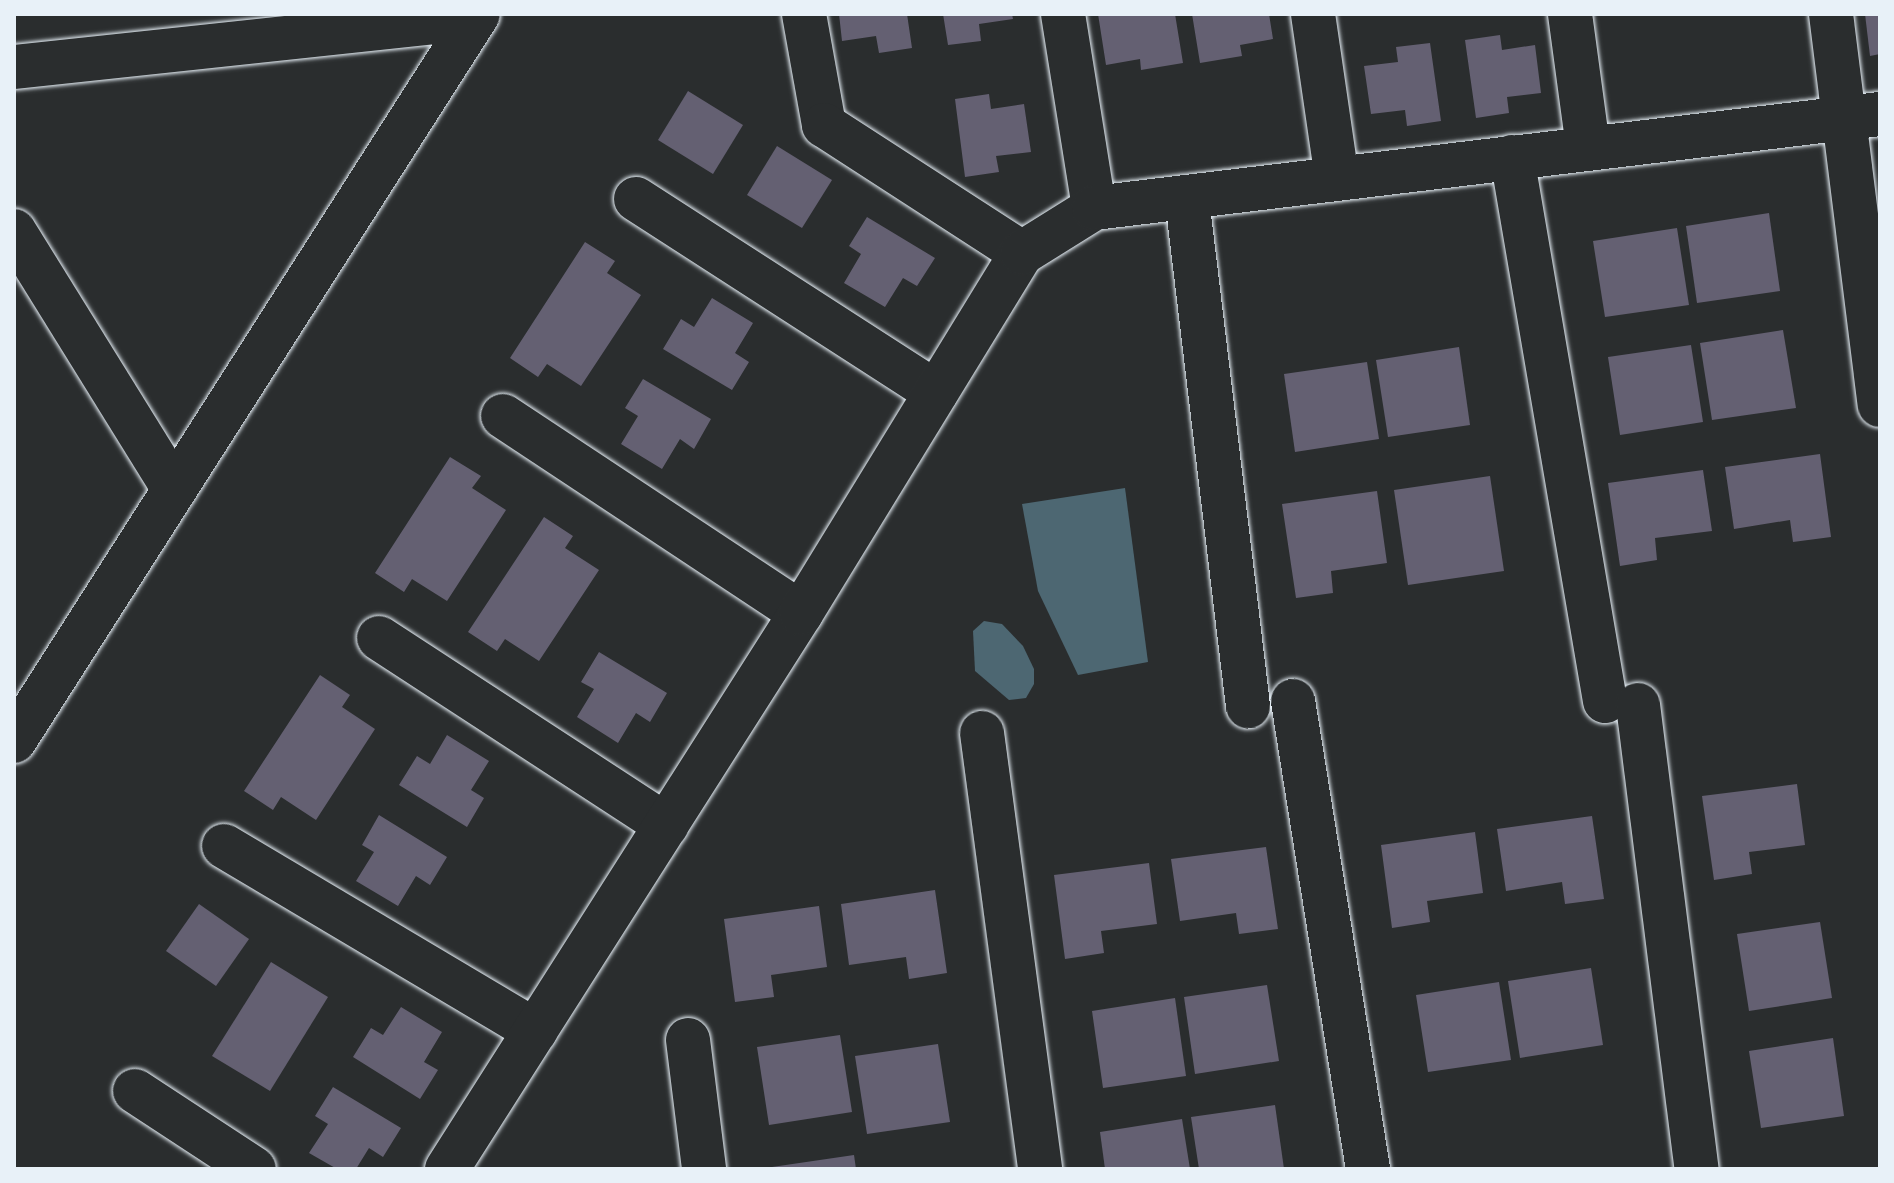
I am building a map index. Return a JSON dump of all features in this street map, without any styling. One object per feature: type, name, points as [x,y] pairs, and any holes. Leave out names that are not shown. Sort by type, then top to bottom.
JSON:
[{"type":"street","points":[[804,14],[824,125],[1022,253]]},
{"type":"street","points":[[1063,14],[1094,208]]},
{"type":"street","points":[[1313,14],[1337,178]]},
{"type":"street","points":[[1570,14],[1588,147]]},
{"type":"street","points":[[1831,14],[1862,116],[1880,405]]},
{"type":"street","points":[[14,67],[476,16]]},
{"type":"street","points":[[17,726],[174,489],[476,16]]},
{"type":"street","points":[[447,1169],[801,613],[1022,253],[1094,208],[1862,116]]},
{"type":"street","points":[[1512,157],[1622,703],[1697,1169]]},
{"type":"street","points":[[636,199],[936,392]]},
{"type":"street","points":[[1187,199],[1248,706]]},
{"type":"street","points":[[14,231],[174,489]]},
{"type":"street","points":[[503,416],[801,613]]},
{"type":"street","points":[[379,638],[666,825]]},
{"type":"street","points":[[1293,701],[1368,1169]]},
{"type":"street","points":[[982,733],[1040,1169]]},
{"type":"street","points":[[224,846],[535,1031]]},
{"type":"street","points":[[688,1040],[704,1169]]},
{"type":"street","points":[[480,1169],[483,1125],[505,1078]]},
{"type":"street","points":[[135,1091],[254,1169]]},
{"type":"water","points":[[1125,488],[1148,662],[1078,675],[1038,591],[1022,504]]},
{"type":"water","points":[[984,621],[1002,624],[1023,646],[1034,669],[1034,684],[1026,698],[1009,700],[975,671],[973,631]]},
{"type":"building","points":[[839,14],[907,14],[912,48],[879,53],[876,36],[842,41]]},
{"type":"building","points":[[943,14],[1012,14],[1013,19],[979,24],[981,41],[948,45]]},
{"type":"building","points":[[1098,14],[1175,14],[1183,63],[1141,70],[1140,59],[1106,65]]},
{"type":"building","points":[[1192,14],[1269,14],[1273,39],[1240,45],[1242,56],[1200,63]]},
{"type":"building","points":[[1865,14],[1880,14],[1880,54],[1870,56]]},
{"type":"building","points":[[1500,35],[1502,50],[1535,45],[1541,93],[1507,97],[1509,113],[1476,118],[1465,40]]},
{"type":"building","points":[[1430,43],[1441,121],[1407,126],[1405,110],[1371,114],[1364,66],[1398,62],[1396,47]]},
{"type":"building","points":[[688,91],[743,125],[713,174],[658,140]]},
{"type":"building","points":[[989,94],[991,109],[1024,104],[1031,152],[996,156],[999,172],[965,177],[955,99]]},
{"type":"building","points":[[777,146],[832,180],[802,228],[747,195]]},
{"type":"building","points":[[1769,213],[1780,291],[1697,303],[1686,226]]},
{"type":"building","points":[[867,217],[935,258],[917,286],[903,278],[885,307],[844,283],[861,254],[849,246]]},
{"type":"building","points":[[1677,228],[1689,305],[1605,317],[1593,241]]},
{"type":"building","points":[[585,242],[615,261],[607,273],[641,295],[581,386],[547,364],[538,377],[510,358]]},
{"type":"building","points":[[712,298],[753,323],[735,353],[749,362],[732,390],[663,349],[681,319],[694,327]]},
{"type":"building","points":[[1783,330],[1796,408],[1712,420],[1700,343]]},
{"type":"building","points":[[1691,345],[1703,422],[1620,435],[1608,357]]},
{"type":"building","points":[[1459,347],[1470,425],[1388,437],[1376,360]]},
{"type":"building","points":[[1367,362],[1379,439],[1295,452],[1284,374]]},
{"type":"building","points":[[643,379],[711,419],[694,449],[680,439],[662,469],[621,444],[638,416],[625,408]]},
{"type":"building","points":[[1820,454],[1831,537],[1793,542],[1790,520],[1734,529],[1725,467]]},
{"type":"building","points":[[450,457],[481,476],[472,488],[506,510],[447,601],[412,579],[404,592],[375,573]]},
{"type":"building","points":[[1703,470],[1712,531],[1655,538],[1657,560],[1620,566],[1608,483]]},
{"type":"building","points":[[1490,476],[1504,571],[1408,585],[1394,490]]},
{"type":"building","points":[[1377,491],[1387,563],[1331,571],[1333,593],[1296,598],[1282,504]]},
{"type":"building","points":[[544,517],[573,536],[565,548],[599,570],[539,661],[505,639],[497,651],[468,632]]},
{"type":"building","points":[[599,652],[667,693],[650,722],[636,713],[618,743],[577,717],[594,689],[581,682]]},
{"type":"building","points":[[320,675],[350,695],[342,707],[375,729],[316,820],[281,797],[273,810],[244,791]]},
{"type":"building","points":[[447,735],[489,761],[471,790],[484,798],[467,827],[399,785],[417,756],[430,764]]},
{"type":"building","points":[[1797,784],[1805,845],[1749,852],[1752,874],[1714,880],[1702,796]]},
{"type":"building","points":[[379,815],[447,857],[430,885],[416,876],[398,906],[356,881],[374,852],[362,845]]},
{"type":"building","points":[[1592,816],[1604,899],[1565,904],[1562,882],[1506,891],[1497,829]]},
{"type":"building","points":[[1475,832],[1483,893],[1427,901],[1430,922],[1392,928],[1381,845]]},
{"type":"building","points":[[1266,847],[1278,929],[1239,934],[1236,913],[1180,921],[1171,859]]},
{"type":"building","points":[[1149,863],[1157,924],[1101,931],[1104,953],[1065,959],[1054,875]]},
{"type":"building","points":[[935,890],[947,973],[909,979],[906,957],[849,965],[841,904]]},
{"type":"building","points":[[199,904],[249,939],[216,986],[166,951]]},
{"type":"building","points":[[819,906],[827,967],[771,975],[774,997],[735,1002],[724,919]]},
{"type":"building","points":[[1820,922],[1832,998],[1749,1011],[1737,934]]},
{"type":"building","points":[[271,962],[328,997],[270,1091],[212,1056]]},
{"type":"building","points":[[1591,968],[1603,1045],[1520,1058],[1508,981]]},
{"type":"building","points":[[1499,982],[1511,1060],[1428,1072],[1416,995]]},
{"type":"building","points":[[1267,985],[1279,1061],[1195,1074],[1184,997]]},
{"type":"building","points":[[1175,998],[1186,1076],[1103,1088],[1092,1011]]},
{"type":"building","points":[[401,1007],[442,1032],[424,1062],[438,1070],[420,1099],[353,1057],[371,1028],[383,1035]]},
{"type":"building","points":[[840,1035],[852,1112],[769,1125],[757,1047]]},
{"type":"building","points":[[1833,1038],[1844,1116],[1761,1128],[1749,1051]]},
{"type":"building","points":[[938,1044],[950,1122],[867,1134],[855,1056]]},
{"type":"building","points":[[333,1087],[401,1128],[383,1157],[369,1148],[356,1169],[337,1169],[309,1153],[328,1124],[315,1116]]},
{"type":"building","points":[[1275,1105],[1284,1169],[1199,1169],[1191,1117]]},
{"type":"building","points":[[1182,1119],[1190,1169],[1105,1169],[1100,1132]]},
{"type":"building","points":[[854,1155],[856,1169],[772,1169],[772,1167]]}]
